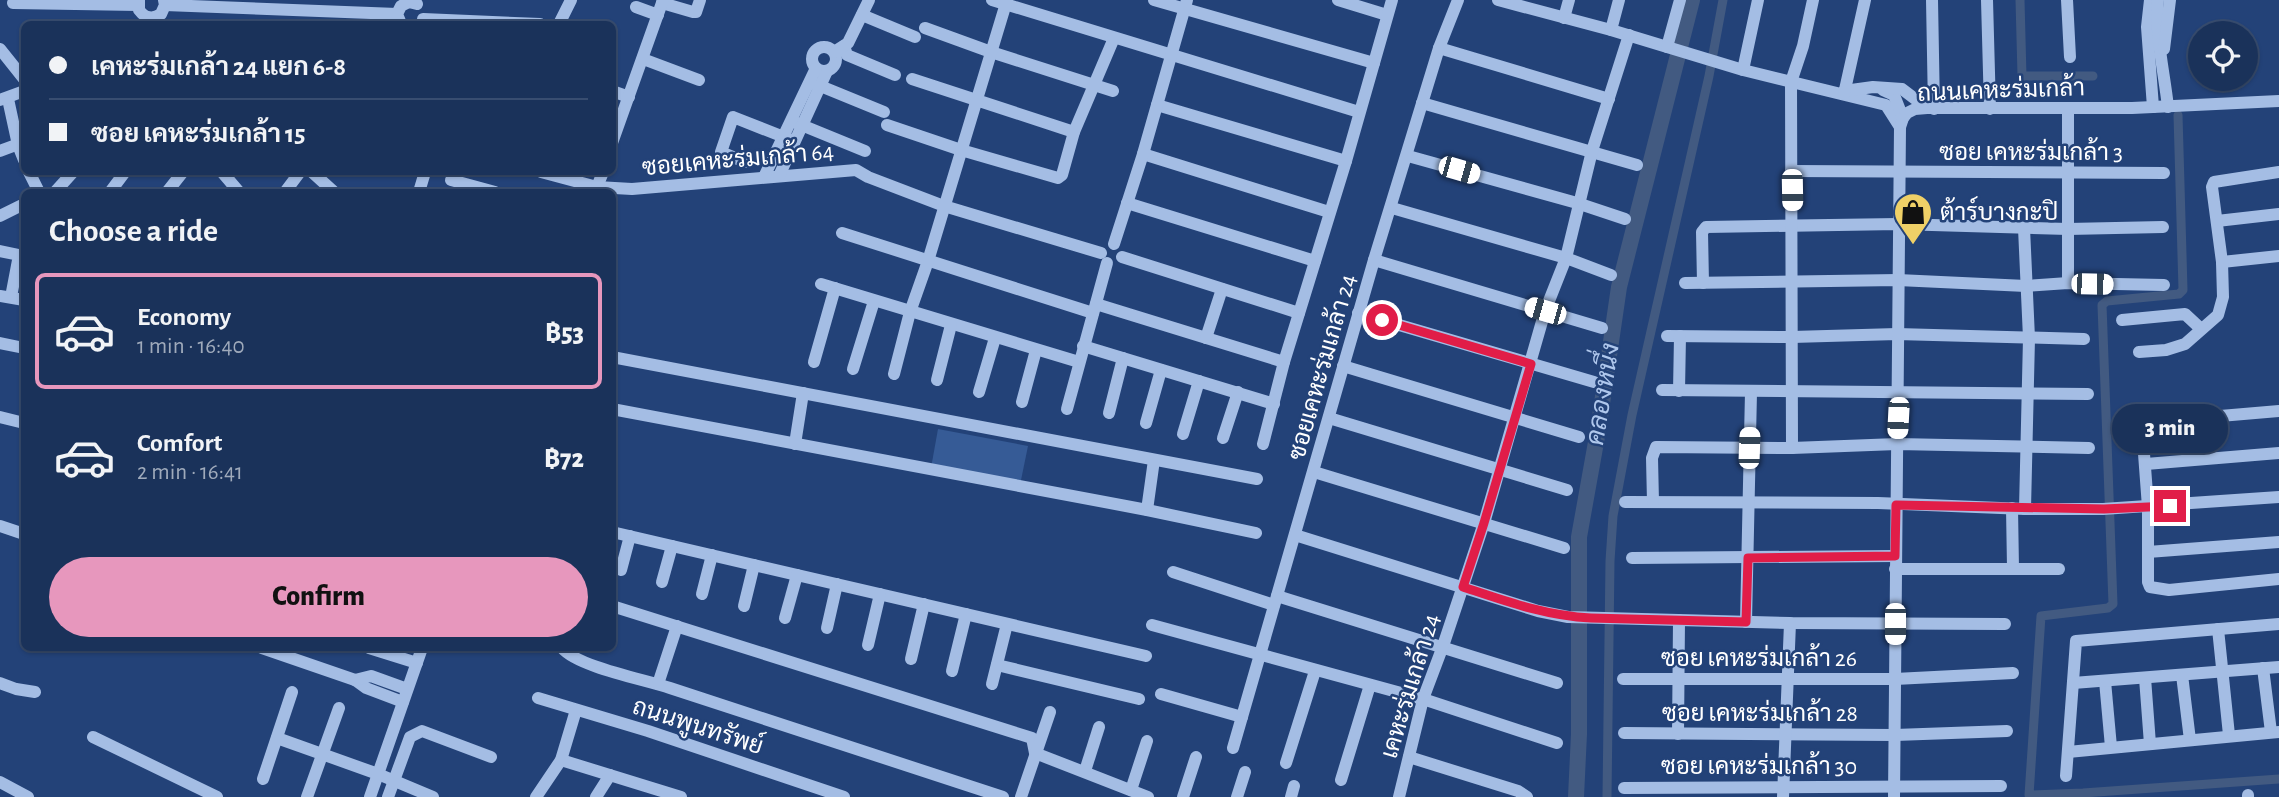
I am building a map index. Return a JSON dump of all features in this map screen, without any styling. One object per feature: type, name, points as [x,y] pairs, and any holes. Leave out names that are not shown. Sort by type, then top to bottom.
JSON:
[{"type":"street","points":[[560,21],[571,0]]},
{"type":"street","points":[[636,7],[661,6],[694,12],[700,0]]},
{"type":"street","points":[[779,176],[789,139],[821,70],[835,65],[839,49],[848,43],[869,0]]},
{"type":"street","points":[[992,0],[1359,112]]},
{"type":"street","points":[[1154,0],[1186,5],[1374,63]]},
{"type":"street","points":[[1263,444],[1284,362],[1392,0]]},
{"type":"street","name":"ซอยเคหะร่มเกล้า 24","points":[[1233,747],[1374,260],[1439,48],[1458,0]]},
{"type":"street","points":[[1498,0],[1629,35],[1743,70],[1886,105],[1901,122]]},
{"type":"street","points":[[1564,18],[1569,0]]},
{"type":"street","points":[[1611,30],[1619,0]]},
{"type":"street","points":[[1670,47],[1680,0]]},
{"type":"street","points":[[1743,70],[1758,0]]},
{"type":"street","points":[[1792,447],[1791,82],[1803,46],[1813,0]]},
{"type":"street","points":[[1843,93],[1866,0]]},
{"type":"street","points":[[1931,108],[1932,0]]},
{"type":"street","points":[[1987,0],[1990,109]]},
{"type":"street","points":[[2067,0],[2070,57]]},
{"type":"street","points":[[2150,0],[2147,27],[2153,107]]},
{"type":"street","points":[[2158,0],[2157,32],[2168,107]]},
{"type":"street","points":[[2162,56],[2170,0]]},
{"type":"street","points":[[1343,1],[1387,15]]},
{"type":"street","points":[[13,3],[139,2],[142,14],[151,21],[161,14],[164,3],[363,19],[399,19],[401,6],[413,2],[422,10],[421,21]]},
{"type":"street","points":[[894,374],[910,312],[1006,3]]},
{"type":"street","points":[[1114,244],[1186,5]]},
{"type":"street","points":[[616,133],[661,6]]},
{"type":"street","points":[[862,15],[1113,91]]},
{"type":"street","name":"เคหะร่มเกล้า 24","points":[[1399,797],[1423,699],[1484,523],[1545,311],[1566,258],[1577,203],[1629,35]]},
{"type":"street","points":[[887,125],[1058,178],[1062,174],[1074,132],[1114,38]]},
{"type":"street","points":[[821,70],[813,57],[817,50],[825,47],[839,49],[895,75]]},
{"type":"street","points":[[1439,48],[1609,99]]},
{"type":"street","points":[[0,50],[21,75]]},
{"type":"street","points":[[643,59],[699,80]]},
{"type":"street","points":[[912,79],[1074,132]]},
{"type":"street","points":[[815,84],[884,111]]},
{"type":"street","points":[[1843,93],[1873,87],[1902,89],[1931,108]]},
{"type":"street","points":[[1873,87],[1894,95],[1901,122]]},
{"type":"street","points":[[0,151],[21,143],[4,99],[21,91]]},
{"type":"street","points":[[616,92],[629,97]]},
{"type":"street","name":"ถนนเคหะร่มเกล้า","points":[[1894,791],[1901,122],[1915,109],[1931,108],[2168,107],[2279,101]]},
{"type":"street","points":[[1422,103],[1637,165]]},
{"type":"street","points":[[1157,105],[1346,161]]},
{"type":"street","points":[[2068,108],[2068,284]]},
{"type":"street","points":[[745,162],[720,152],[733,117],[789,139]]},
{"type":"street","points":[[796,123],[865,152]]},
{"type":"street","points":[[764,177],[789,139]]},
{"type":"street","points":[[1143,153],[1329,212]]},
{"type":"street","points":[[1408,156],[1625,219]]},
{"type":"street","name":"ซอยเคหะร่มเกล้า 64","points":[[552,175],[597,187],[632,188],[850,171],[849,178],[855,180],[868,177],[1104,258]]},
{"type":"street","name":"ซอย เคหะร่มเกล้า 3","points":[[1791,171],[2164,173]]},
{"type":"street","points":[[2139,352],[2176,348],[2185,344],[2200,328],[2218,315],[2223,297],[2222,262],[2211,187],[2214,182],[2279,172]]},
{"type":"street","points":[[58,189],[70,175]]},
{"type":"street","points":[[169,189],[180,175]]},
{"type":"street","points":[[225,175],[237,189]]},
{"type":"street","points":[[315,175],[331,189]]},
{"type":"street","points":[[597,187],[602,175]]},
{"type":"street","points":[[451,180],[484,189]]},
{"type":"street","points":[[1127,203],[1315,261]]},
{"type":"street","points":[[0,216],[21,206]]},
{"type":"street","points":[[1392,208],[1566,258],[1611,275]]},
{"type":"street","points":[[2217,221],[2279,214]]},
{"type":"street","points":[[1703,283],[1704,228],[1898,224],[2068,229],[2163,228]]},
{"type":"street","points":[[2012,568],[2027,449],[2029,338],[2024,228]]},
{"type":"street","points":[[842,233],[928,261],[1284,362]]},
{"type":"street","points":[[1067,409],[1095,309],[1106,246],[1114,244],[1121,249],[1122,257],[1116,264],[1104,258]]},
{"type":"street","points":[[0,251],[19,255],[5,297]]},
{"type":"street","points":[[2222,262],[2279,256]]},
{"type":"street","points":[[1122,257],[1299,313]]},
{"type":"street","points":[[1374,260],[1602,328]]},
{"type":"street","points":[[1685,283],[1898,280],[2026,286],[2164,285]]},
{"type":"street","points":[[821,284],[1079,362]]},
{"type":"street","points":[[814,362],[835,288]]},
{"type":"street","points":[[1206,338],[1222,289]]},
{"type":"street","points":[[853,369],[873,301]]},
{"type":"street","points":[[1359,313],[1594,382]]},
{"type":"street","points":[[2122,320],[2185,314],[2200,328]]},
{"type":"street","points":[[937,380],[951,325]]},
{"type":"street","points":[[1679,391],[1674,336],[1897,334],[2084,339]]},
{"type":"street","points":[[979,392],[995,338]]},
{"type":"street","points":[[0,343],[21,347]]},
{"type":"street","points":[[1083,346],[1274,404]]},
{"type":"street","points":[[1022,402],[1036,350]]},
{"type":"street","points":[[616,358],[1256,479]]},
{"type":"street","points":[[1109,414],[1123,358]]},
{"type":"street","points":[[1343,366],[1579,437]]},
{"type":"street","points":[[1146,423],[1161,370]]},
{"type":"street","points":[[1183,434],[1199,381]]},
{"type":"street","points":[[1661,390],[2088,394]]},
{"type":"street","points":[[1223,438],[1238,392]]},
{"type":"street","points":[[1746,622],[1751,392]]},
{"type":"street","points":[[795,444],[803,393]]},
{"type":"street","points":[[616,410],[1147,509],[1256,533]]},
{"type":"street","points":[[2279,411],[2144,424],[2142,427],[2146,464],[2150,587],[2169,590],[2279,579]]},
{"type":"street","points":[[0,417],[21,423]]},
{"type":"street","points":[[1329,418],[1567,490]]},
{"type":"street","points":[[1653,502],[1652,457],[1656,447],[1749,448],[1896,444],[2027,449],[2089,448]]},
{"type":"street","points":[[2146,464],[2279,453]]},
{"type":"street","points":[[1147,509],[1154,460]]},
{"type":"street","points":[[1314,472],[1564,548]]},
{"type":"street","points":[[1625,502],[2109,509],[2279,497]]},
{"type":"street","points":[[0,526],[21,533]]},
{"type":"street","points":[[616,533],[1146,656]]},
{"type":"street","points":[[1295,535],[1538,611],[1568,617],[1790,623],[2005,624]]},
{"type":"street","points":[[621,570],[630,536]]},
{"type":"street","points":[[2148,552],[2279,541]]},
{"type":"street","points":[[662,582],[672,546]]},
{"type":"street","points":[[702,594],[712,555]]},
{"type":"street","points":[[1632,558],[1748,558],[2059,569]]},
{"type":"street","points":[[744,606],[754,565]]},
{"type":"street","points":[[1173,572],[1443,646],[1556,683]]},
{"type":"street","points":[[785,618],[797,575]]},
{"type":"street","points":[[827,628],[837,584]]},
{"type":"street","points":[[868,645],[880,594]]},
{"type":"street","points":[[911,659],[924,604]]},
{"type":"street","points":[[616,607],[1032,738],[1035,752]]},
{"type":"street","points":[[953,671],[966,614]]},
{"type":"street","points":[[1678,734],[1679,620]]},
{"type":"street","points":[[1783,792],[1790,623]]},
{"type":"street","points":[[992,684],[1007,624]]},
{"type":"street","points":[[2066,776],[2076,640],[2279,624]]},
{"type":"street","points":[[1152,625],[1423,699],[1557,743]]},
{"type":"street","points":[[658,684],[677,626]]},
{"type":"street","points":[[2218,629],[2229,735]]},
{"type":"street","points":[[271,651],[355,680],[366,688],[405,695]]},
{"type":"street","points":[[378,651],[416,663]]},
{"type":"street","points":[[370,797],[421,651]]},
{"type":"street","points":[[564,651],[580,661],[1003,797]]},
{"type":"street","points":[[997,665],[1139,699]]},
{"type":"street","points":[[2073,683],[2279,667]]},
{"type":"street","points":[[2068,752],[2275,732],[2263,668]]},
{"type":"street","points":[[1286,763],[1314,671]]},
{"type":"street","name":"ซอย เคหะร่มเกล้า 26","points":[[1623,679],[1895,679],[2014,673]]},
{"type":"street","points":[[2182,674],[2190,740]]},
{"type":"street","points":[[2145,678],[2150,744]]},
{"type":"street","points":[[2105,681],[2111,747]]},
{"type":"street","points":[[0,683],[16,690],[35,692]]},
{"type":"street","points":[[1341,780],[1370,685]]},
{"type":"street","points":[[263,779],[292,692]]},
{"type":"street","points":[[1161,694],[1242,717]]},
{"type":"street","name":"ถนนพูนทรัพย์","points":[[538,698],[648,731],[844,797]]},
{"type":"street","points":[[307,797],[340,708]]},
{"type":"street","points":[[536,797],[561,760],[576,710]]},
{"type":"street","points":[[1021,797],[1051,712]]},
{"type":"street","points":[[1085,771],[1099,727]]},
{"type":"street","points":[[388,797],[410,737],[418,732],[422,731],[491,757]]},
{"type":"street","name":"ซอย เคหะร่มเกล้า 28","points":[[1625,733],[1895,735],[2007,731]]},
{"type":"street","points":[[93,737],[217,797]]},
{"type":"street","points":[[277,738],[433,797]]},
{"type":"street","points":[[1132,790],[1147,741]]},
{"type":"street","points":[[1035,752],[1148,797]]},
{"type":"street","points":[[1183,797],[1196,757]]},
{"type":"street","points":[[1409,757],[1518,791],[1525,797]]},
{"type":"street","points":[[561,760],[659,794],[681,797]]},
{"type":"street","points":[[1237,797],[1245,772]]},
{"type":"street","points":[[596,797],[610,775]]},
{"type":"street","points":[[0,782],[28,797]]},
{"type":"street","name":"ซอย เคหะร่มเกล้า 30","points":[[1623,788],[1783,792],[2001,786]]},
{"type":"shaded area","points":[[938,429],[1028,446],[1020,485],[931,468]]},
{"type":"waterway","name":"คลองหนึ่ง","points":[[1576,797],[1579,734],[1579,537],[1619,287],[1692,0]]},
{"type":"waterway","points":[[1607,797],[1613,516],[1632,415],[1709,76],[1723,0]]},
{"type":"waterway","points":[[2020,0],[2022,76],[2093,76]]},
{"type":"waterway","points":[[2178,115],[2183,290],[2179,294],[2107,301],[2102,305],[2113,604],[2108,608],[2041,616],[2029,795],[2279,779]]},
{"type":"place","name":"ต้าร์บางกะปิ","points":[[1913,246]]},
{"type":"route","points":[[1382,320],[1531,364],[1463,587],[1538,611],[1568,617],[1746,622],[1748,558],[1895,556],[1896,505],[2025,509],[2170,506]]}]
